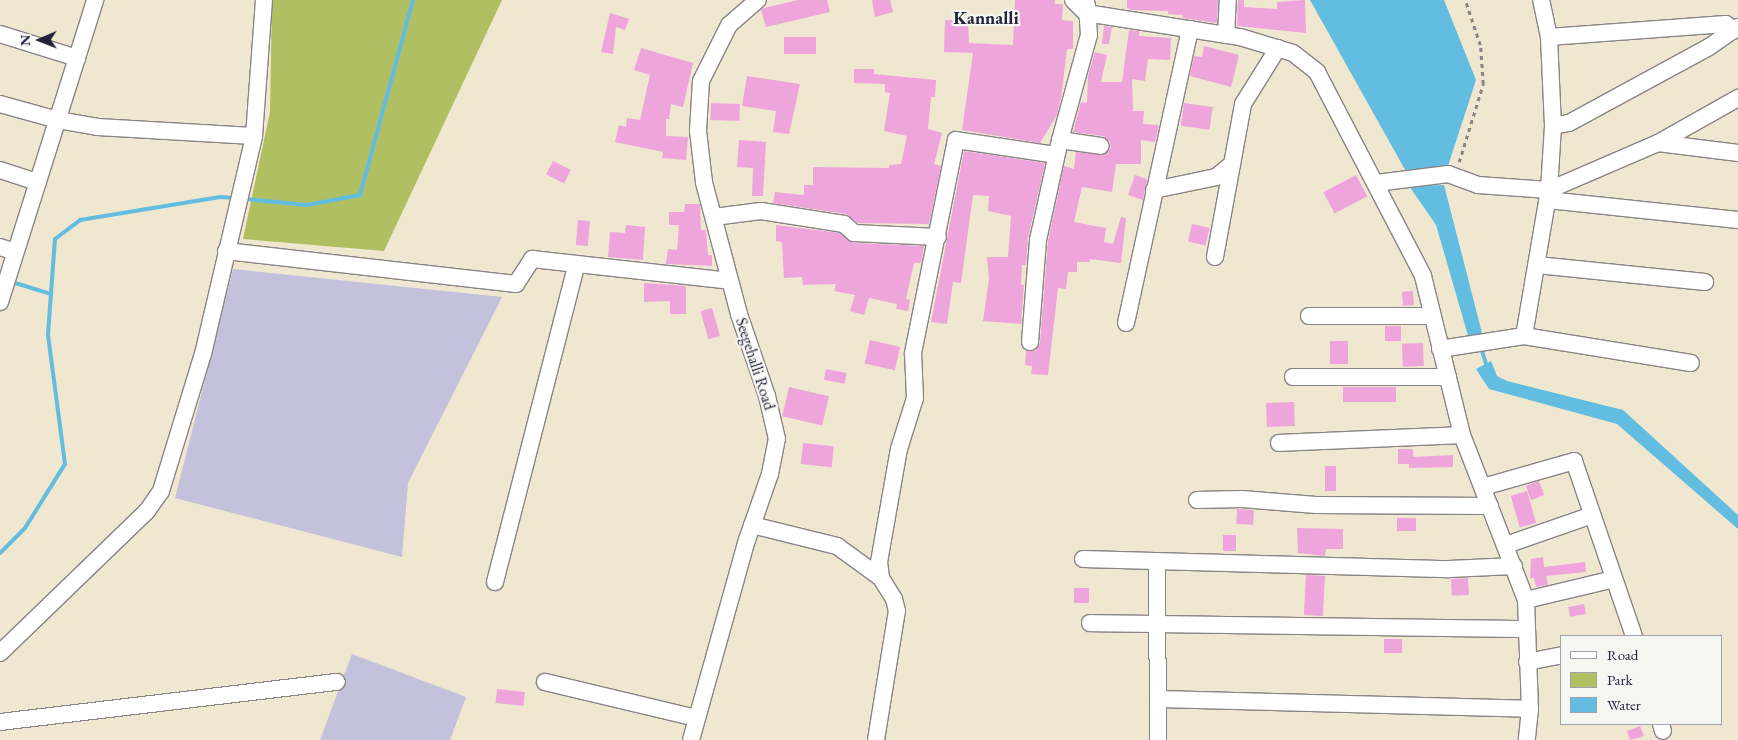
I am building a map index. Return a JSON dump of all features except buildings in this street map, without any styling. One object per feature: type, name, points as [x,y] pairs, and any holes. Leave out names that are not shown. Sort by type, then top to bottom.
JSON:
[{"type":"street","points":[[4,287],[8,250],[38,182],[95,0]]},
{"type":"street","points":[[0,653],[153,505],[162,491],[203,354],[254,136],[264,0]]},
{"type":"street","name":"Seegehalli Road","points":[[691,740],[752,526],[770,474],[777,439],[767,396],[730,281],[704,182],[698,131],[701,81],[729,25],[758,0]]},
{"type":"street","points":[[1073,0],[1087,6],[1226,35],[1278,48],[1293,53],[1317,72],[1423,276],[1462,435],[1526,600],[1530,709],[1527,740]]},
{"type":"street","points":[[1226,35],[1228,0]]},
{"type":"street","points":[[1524,336],[1549,195],[1553,126],[1549,37],[1541,0]]},
{"type":"street","points":[[1030,342],[1038,240],[1058,148],[1089,35],[1087,6]]},
{"type":"street","points":[[1549,37],[1726,24],[1735,29],[1709,47],[1569,122],[1553,126]]},
{"type":"street","points":[[1126,323],[1190,29]]},
{"type":"street","points":[[0,34],[77,58]]},
{"type":"street","points":[[1215,257],[1243,104],[1278,48]]},
{"type":"street","points":[[1549,195],[1658,143],[1738,98]]},
{"type":"street","points":[[0,104],[58,120],[97,127],[254,136]]},
{"type":"street","points":[[881,578],[879,562],[898,455],[915,398],[913,353],[938,238],[956,140],[1058,148],[1101,146]]},
{"type":"street","points":[[1658,143],[1738,153]]},
{"type":"street","points":[[1154,190],[1216,177],[1232,164]]},
{"type":"street","points":[[0,170],[38,182]]},
{"type":"street","points":[[1376,183],[1452,174],[1478,185],[1738,220]]},
{"type":"street","points":[[714,218],[761,211],[844,224],[854,233],[938,238]]},
{"type":"street","points":[[226,251],[516,284],[532,259],[576,266],[730,281]]},
{"type":"street","points":[[1537,265],[1705,282]]},
{"type":"street","points":[[495,582],[576,266]]},
{"type":"street","points":[[1309,316],[1432,316]]},
{"type":"street","points":[[1440,349],[1524,336],[1691,362]]},
{"type":"street","points":[[1293,377],[1448,377]]},
{"type":"street","points":[[1279,443],[1462,435]]},
{"type":"street","points":[[1483,487],[1574,461],[1634,635]]},
{"type":"street","points":[[1197,500],[1242,499],[1316,505],[1490,506]]},
{"type":"street","points":[[1506,545],[1592,515]]},
{"type":"street","points":[[752,526],[837,546],[881,578],[894,599],[897,611],[876,740]]},
{"type":"street","points":[[1083,559],[1449,569],[1514,566]]},
{"type":"street","points":[[1157,561],[1158,740]]},
{"type":"street","points":[[1526,600],[1614,579]]},
{"type":"street","points":[[1090,624],[1157,627],[1527,630]]},
{"type":"street","points":[[1527,662],[1560,656]]},
{"type":"street","points":[[0,722],[337,682]]},
{"type":"street","points":[[545,682],[696,718]]},
{"type":"street","points":[[1158,699],[1530,709]]},
{"type":"path","points":[[1452,174],[1483,84],[1480,45],[1465,0]]},
{"type":"shaded area","points":[[233,269],[502,297],[408,483],[402,557],[175,498]]},
{"type":"shaded area","points":[[352,654],[466,697],[450,740],[320,740]]},
{"type":"green space","points":[[272,0],[502,0],[384,251],[243,239],[270,112]]},
{"type":"water","points":[[1310,0],[1444,0],[1476,80],[1447,169],[1408,175]]},
{"type":"water","points":[[1444,185],[1482,333],[1469,339],[1436,225],[1409,186]]},
{"type":"water","points":[[1491,361],[1497,376],[1507,381],[1623,410],[1738,515],[1738,529],[1617,424],[1489,389],[1476,369]]},
{"type":"waterway","points":[[245,199],[307,205],[360,195],[413,0]]},
{"type":"waterway","points":[[0,553],[25,528],[65,464],[48,334],[55,239],[80,220],[220,197],[235,198]]},
{"type":"waterway","points":[[12,282],[51,294]]},
{"type":"waterway","points":[[1481,348],[1487,367]]},
{"type":"district","name":"Kannalli","points":[[986,18]]}]
